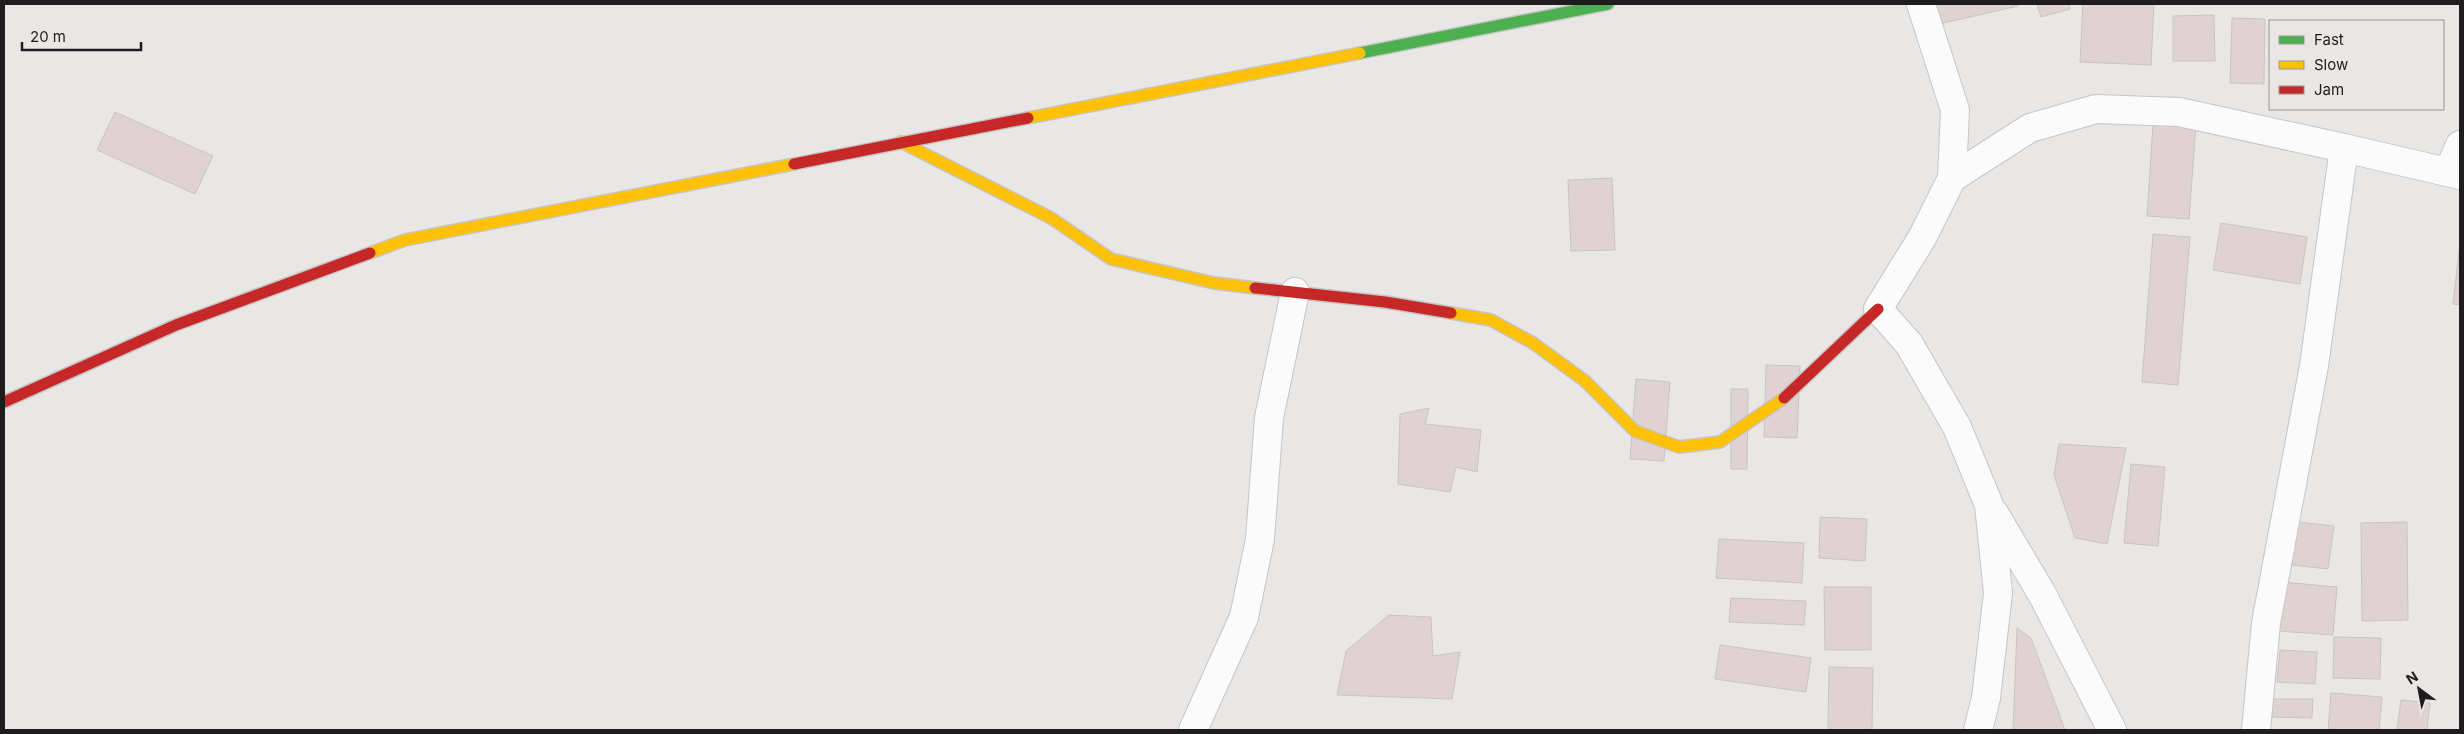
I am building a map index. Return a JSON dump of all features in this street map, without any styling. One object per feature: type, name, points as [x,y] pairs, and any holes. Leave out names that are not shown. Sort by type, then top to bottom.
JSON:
[{"type":"street","points":[[4,402],[176,325],[405,240],[1608,4]]},
{"type":"street","points":[[901,142],[1051,218],[1111,259],[1214,283],[1385,302],[1491,320],[1533,343],[1585,381],[1635,431],[1679,447],[1720,442],[1779,403],[1878,308],[1922,238],[1952,178],[1955,110],[1921,4]]},
{"type":"street","points":[[1952,178],[2030,128],[2096,109],[2178,112],[2454,174],[2460,145]]},
{"type":"street","points":[[2256,730],[2266,623],[2314,366],[2344,148]]},
{"type":"street","points":[[1192,730],[1244,617],[1260,539],[1269,418],[1295,292]]},
{"type":"street","points":[[1878,308],[1909,344],[1957,427],[1989,505],[2042,594],[2112,730]]},
{"type":"street","points":[[1978,730],[1986,698],[1998,593],[1989,505]]},
{"type":"building","points":[[1934,4],[2018,4],[2018,6],[1939,24]]},
{"type":"building","points":[[2037,4],[2069,4],[2070,9],[2041,17]]},
{"type":"building","points":[[2083,4],[2154,4],[2151,65],[2080,62]]},
{"type":"building","points":[[2214,15],[2215,61],[2173,61],[2173,16]]},
{"type":"building","points":[[2232,18],[2265,19],[2264,84],[2230,83]]},
{"type":"building","points":[[2154,109],[2197,112],[2189,219],[2147,216]]},
{"type":"building","points":[[115,112],[213,156],[195,194],[97,150]]},
{"type":"building","points":[[1612,178],[1615,250],[1571,251],[1568,180]]},
{"type":"building","points":[[2221,223],[2307,237],[2300,284],[2213,270]]},
{"type":"building","points":[[2153,234],[2190,237],[2178,385],[2142,382]]},
{"type":"building","points":[[2460,243],[2460,305],[2453,304]]},
{"type":"building","points":[[1766,365],[1800,366],[1797,438],[1764,437]]},
{"type":"building","points":[[1636,379],[1670,382],[1664,461],[1630,459]]},
{"type":"building","points":[[1731,389],[1748,389],[1747,469],[1731,469]]},
{"type":"building","points":[[1429,408],[1425,424],[1481,430],[1477,472],[1456,467],[1450,492],[1398,484],[1400,414]]},
{"type":"building","points":[[2059,444],[2126,448],[2107,544],[2075,538],[2054,475]]},
{"type":"building","points":[[2131,464],[2165,467],[2158,546],[2124,543]]},
{"type":"building","points":[[1820,517],[1867,519],[1865,561],[1819,558]]},
{"type":"building","points":[[2287,521],[2334,526],[2328,569],[2282,564]]},
{"type":"building","points":[[2407,522],[2408,620],[2362,621],[2361,523]]},
{"type":"building","points":[[1719,539],[1804,543],[1802,583],[1716,578]]},
{"type":"building","points":[[2282,582],[2337,587],[2333,635],[2278,631]]},
{"type":"building","points":[[1824,587],[1871,587],[1871,650],[1825,650]]},
{"type":"building","points":[[1731,598],[1806,601],[1804,625],[1729,622]]},
{"type":"building","points":[[1389,615],[1431,617],[1433,656],[1460,652],[1452,699],[1337,695],[1346,651]]},
{"type":"building","points":[[2017,628],[2031,638],[2065,730],[2013,730]]},
{"type":"building","points":[[2334,637],[2381,638],[2380,679],[2333,678]]},
{"type":"building","points":[[1720,645],[1811,658],[1806,692],[1715,679]]},
{"type":"building","points":[[2280,650],[2317,652],[2315,684],[2277,682]]},
{"type":"building","points":[[1829,667],[1873,668],[1872,730],[1828,730]]},
{"type":"building","points":[[2331,693],[2382,697],[2379,730],[2328,730]]},
{"type":"building","points":[[2272,699],[2313,699],[2312,718],[2271,717]]},
{"type":"building","points":[[2401,700],[2430,703],[2427,730],[2397,730]]},
{"type":"traffic: fast","points":[[1360,53],[1608,4]]},
{"type":"traffic: slow","points":[[1028,118],[1360,53]]},
{"type":"traffic: slow","points":[[901,142],[1051,218],[1111,259],[1214,283],[1255,288]]},
{"type":"traffic: slow","points":[[370,253],[405,240],[794,164]]},
{"type":"traffic: slow","points":[[1451,313],[1491,320],[1533,343],[1585,381],[1635,431],[1679,447],[1720,442],[1784,398]]},
{"type":"traffic: jam","points":[[794,164],[1028,118]]},
{"type":"traffic: jam","points":[[4,402],[176,325],[370,253]]},
{"type":"traffic: jam","points":[[1255,288],[1385,302],[1451,313]]},
{"type":"traffic: jam","points":[[1784,398],[1878,309]]}]
